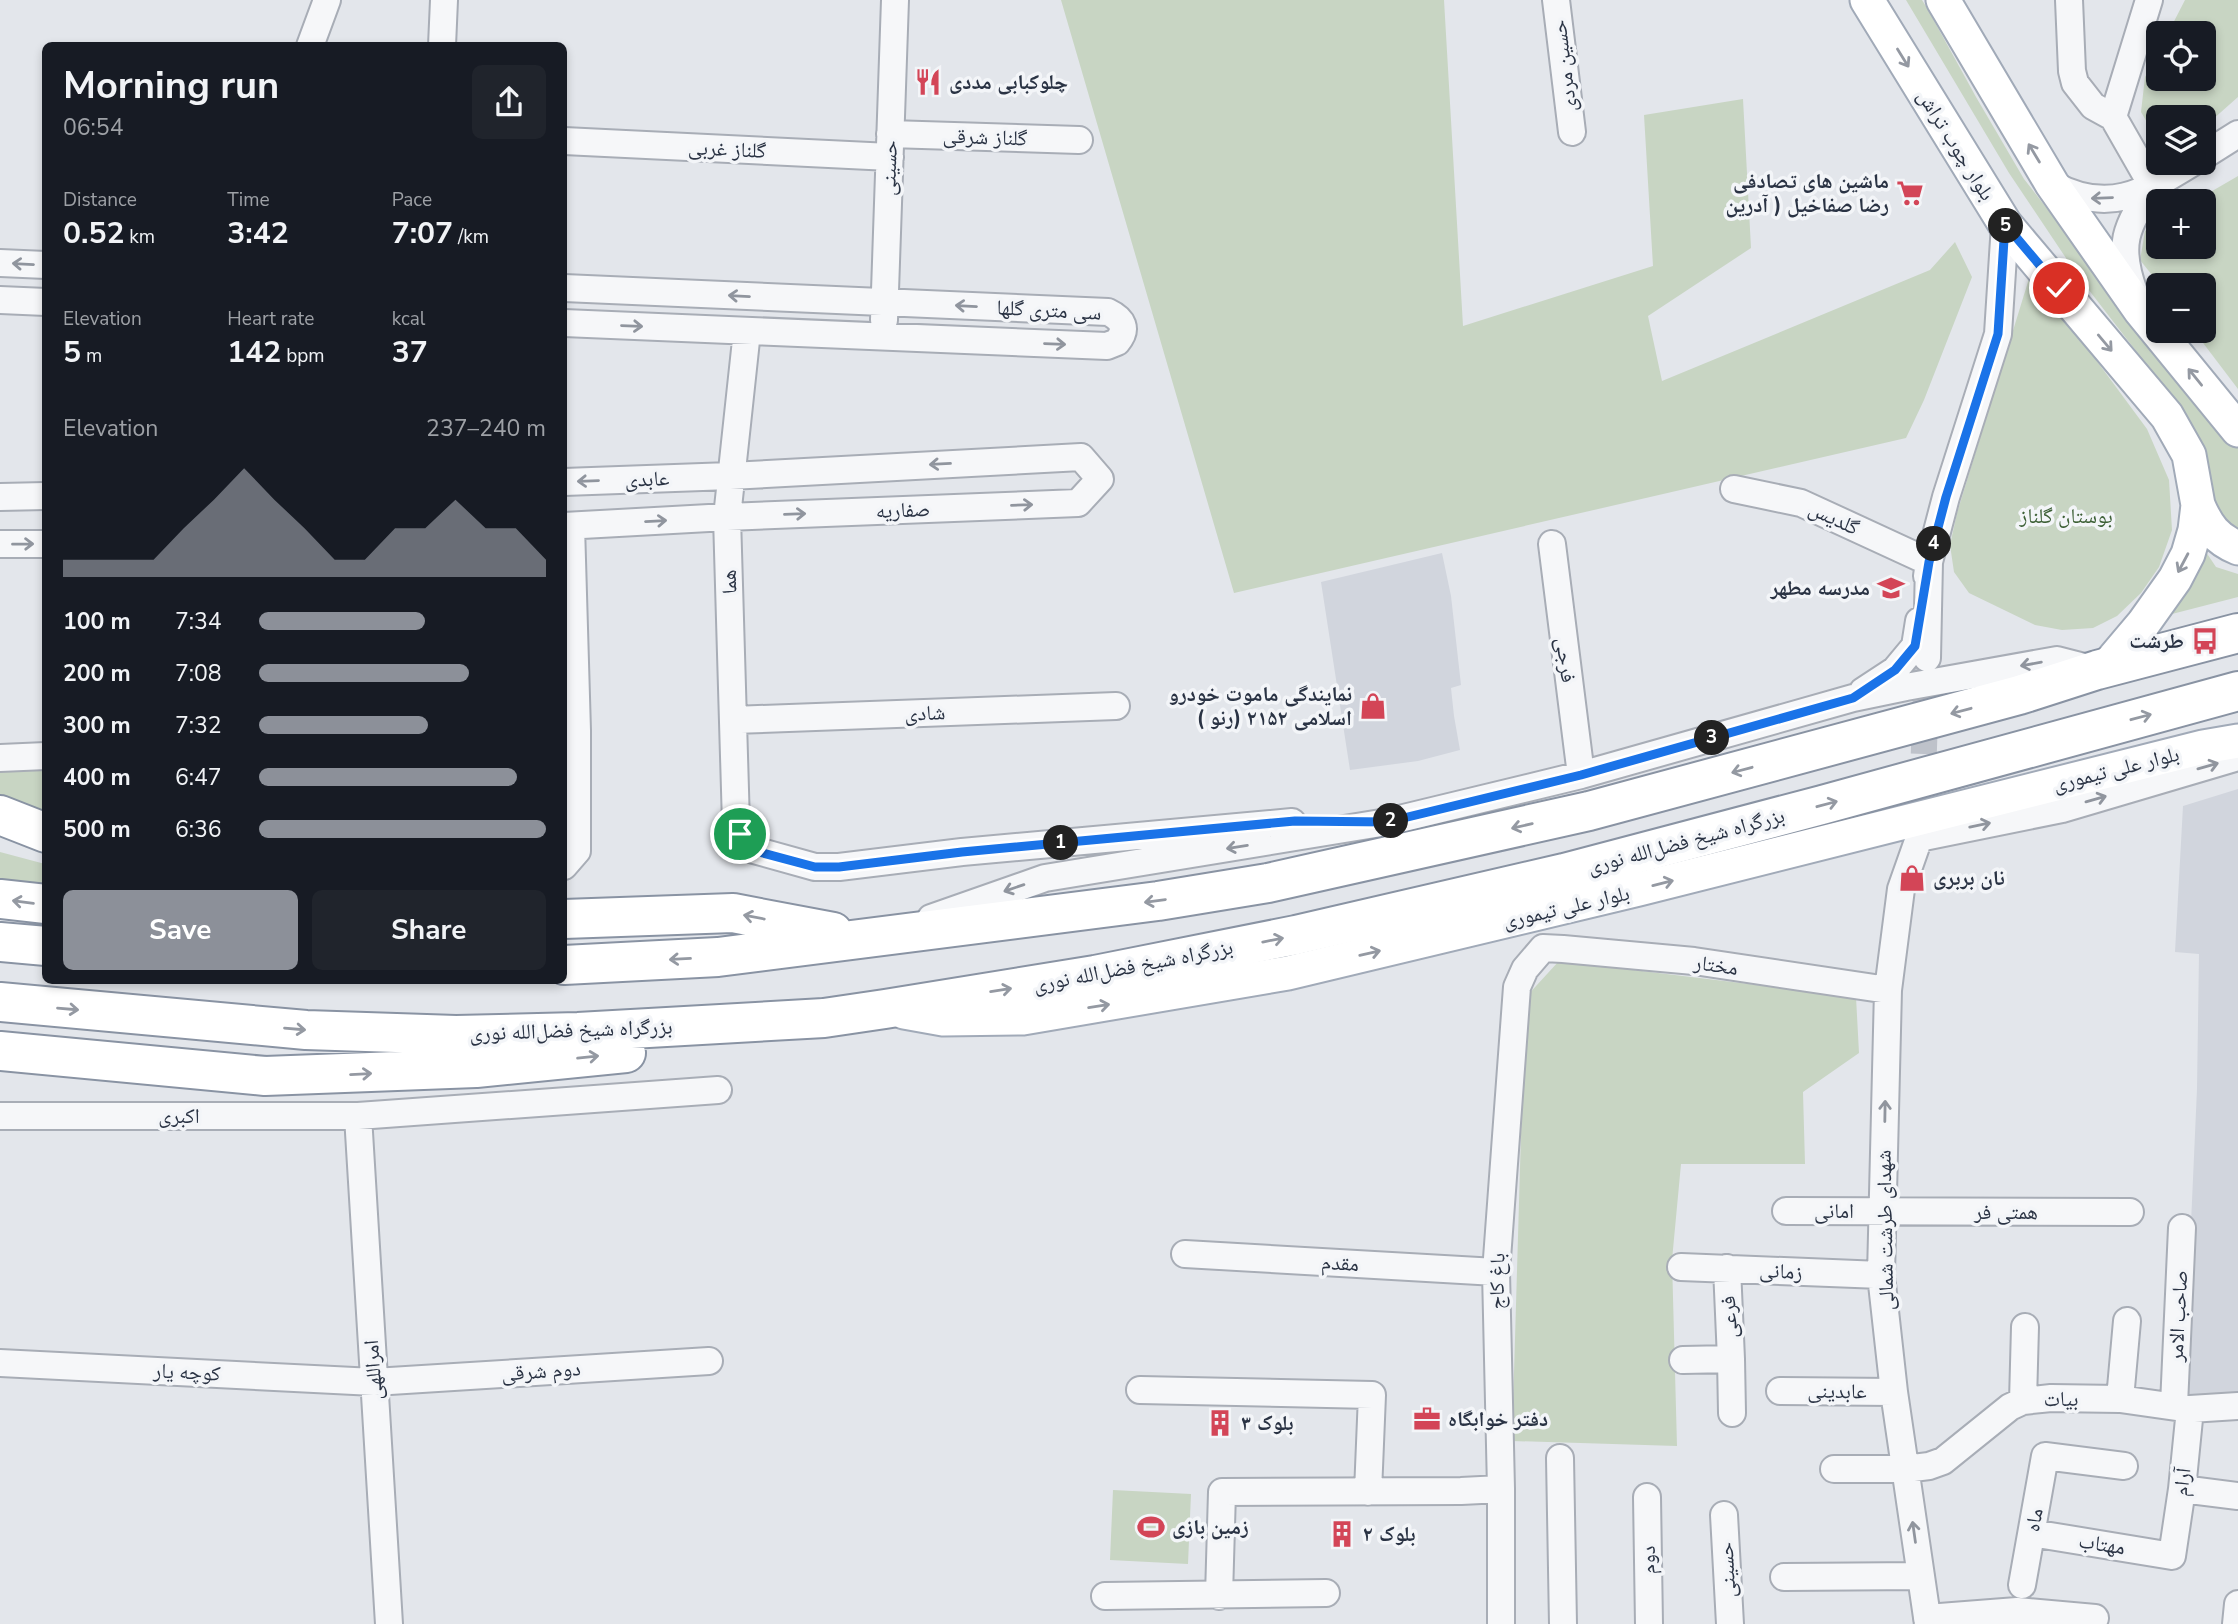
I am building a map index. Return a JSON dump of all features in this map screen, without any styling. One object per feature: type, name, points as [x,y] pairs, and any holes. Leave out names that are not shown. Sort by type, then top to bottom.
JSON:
[{"type":"highway","points":[[567,965],[718,957],[1144,903],[1268,883],[1589,811],[2238,633]]},
{"type":"highway","name":"بزرگراه شیخ فضل‌الله نوری","points":[[0,1002],[306,1030],[456,1035],[578,1032],[824,1018],[1095,975],[1296,935],[1550,876],[1809,809],[2238,691]]},
{"type":"highway","points":[[0,815],[42,831]]},
{"type":"highway","points":[[0,840],[42,853]]},
{"type":"highway","points":[[0,899],[42,904]]},
{"type":"highway","points":[[567,919],[733,913],[869,939]]},
{"type":"highway","points":[[0,942],[42,946]]},
{"type":"highway","points":[[0,1078],[131,1083],[476,1068],[701,1043],[824,1018]]},
{"type":"highway","points":[[0,1051],[265,1076]]},
{"type":"main road","name":"بلوار چوب‌ تراش","points":[[1867,0],[2005,224],[2167,416],[2189,455],[2198,505],[2188,554],[2175,579],[2143,624],[2101,669]]},
{"type":"main road","points":[[1943,0],[2052,184],[2140,310],[2238,430]]},
{"type":"main road","points":[[2198,505],[2204,521],[2214,535],[2238,548]]},
{"type":"main road","name":"بلوار علی تیموری","points":[[885,1009],[943,1018],[1023,1018],[1287,972],[1639,889],[2203,747],[2238,741]]},
{"type":"street","points":[[311,42],[327,0]]},
{"type":"street","points":[[442,42],[444,0]]},
{"type":"street","name":"حسینی","points":[[883,337],[895,0]]},
{"type":"street","name":"حسین مردی","points":[[1556,0],[1572,132]]},
{"type":"street","points":[[2069,0],[2072,71],[2076,83],[2094,106],[2113,117],[2153,187]]},
{"type":"street","points":[[2113,117],[2149,0]]},
{"type":"street","points":[[2216,148],[2238,134]]},
{"type":"street","name":"گلناز شرقی","points":[[890,145],[1079,140]]},
{"type":"street","name":"گلناز غربی","points":[[567,141],[890,145]]},
{"type":"street","points":[[2052,184],[2070,194],[2103,200],[2153,187],[2172,175]]},
{"type":"street","points":[[2140,310],[2126,268],[2125,248],[2130,223],[2153,187]]},
{"type":"street","points":[[1853,698],[1895,670],[1915,646],[1929,562],[1946,497],[1998,334],[2005,224]]},
{"type":"street","points":[[0,263],[42,265]]},
{"type":"street","name":"سی متری گلها","points":[[567,288],[1108,312],[1118,316],[1124,330],[1117,342],[1107,346],[567,323]]},
{"type":"street","points":[[0,300],[42,302]]},
{"type":"street","name":"هما","points":[[747,331],[727,517],[736,824],[746,844],[763,853],[815,867],[839,867],[976,851],[1295,821],[1387,822]]},
{"type":"street","name":"صفاریه","points":[[727,517],[1078,503],[1100,479],[1081,457],[730,476]]},
{"type":"street","name":"عابدی","points":[[567,482],[730,476]]},
{"type":"street","name":"گلدیس","points":[[1734,489],[1801,503],[1929,562]]},
{"type":"street","points":[[0,497],[42,496]]},
{"type":"street","name":"عابدی","points":[[567,526],[727,517]]},
{"type":"street","points":[[567,526],[570,858]]},
{"type":"street","points":[[0,544],[42,544]]},
{"type":"street","name":"فرجی","points":[[1552,544],[1581,775]]},
{"type":"street","points":[[1927,658],[1929,562]]},
{"type":"street","points":[[869,939],[1045,878],[1387,822],[1581,775],[1853,698],[2057,660],[2101,669]]},
{"type":"street","name":"شادی","points":[[733,720],[1116,706]]},
{"type":"street","points":[[0,758],[42,757]]},
{"type":"street","name":"شهدای طرشت شمالی","points":[[1927,1621],[1894,1392],[1881,1275],[1888,990],[1901,889],[1920,835],[2062,809],[2238,757]]},
{"type":"street","name":"مختار","points":[[1543,947],[1694,961],[1888,990]]},
{"type":"street","name":"باغ کاج","points":[[1501,1624],[1496,1272],[1517,987],[1525,969],[1543,947]]},
{"type":"street","name":"اکبری","points":[[0,1116],[358,1116],[718,1090]]},
{"type":"street","name":"امراللهی","points":[[358,1116],[389,1624]]},
{"type":"street","name":"امانی","points":[[1786,1211],[1882,1211]]},
{"type":"street","name":"همتی فر","points":[[1882,1211],[2130,1212]]},
{"type":"street","name":"صاحب الامر","points":[[2182,1228],[2182,1407]]},
{"type":"street","name":"مقدم","points":[[1185,1254],[1496,1272]]},
{"type":"street","name":"زمانی","points":[[1681,1267],[1881,1275]]},
{"type":"street","name":"فرعی","points":[[1683,1360],[1731,1359],[1727,1268]]},
{"type":"street","points":[[2120,1399],[2127,1321]]},
{"type":"street","points":[[2023,1401],[2025,1327]]},
{"type":"street","points":[[1731,1359],[1732,1413]]},
{"type":"street","name":"دوم شرقی","points":[[374,1382],[709,1361]]},
{"type":"street","name":"کوچه یار","points":[[0,1363],[374,1382]]},
{"type":"street","points":[[1140,1390],[1372,1395],[1368,1492]]},
{"type":"street","name":"عابدینی","points":[[1780,1391],[1894,1392]]},
{"type":"street","name":"بیات","points":[[1834,1469],[1905,1469],[1943,1461],[2010,1407],[2023,1401],[2051,1398],[2120,1399],[2182,1407],[2238,1406]]},
{"type":"street","name":"آرام","points":[[2172,1556],[2182,1489],[2182,1407]]},
{"type":"street","name":"ماه","points":[[2022,1585],[2045,1456],[2123,1466]]},
{"type":"street","points":[[1560,1458],[1563,1624]]},
{"type":"street","points":[[1219,1596],[1222,1492],[1501,1489]]},
{"type":"street","points":[[2182,1489],[2238,1496]]},
{"type":"street","name":"دوم","points":[[1647,1497],[1649,1624]]},
{"type":"street","name":"حسینی","points":[[1724,1515],[1730,1624]]},
{"type":"street","name":"مهتاب","points":[[2032,1533],[2172,1556]]},
{"type":"street","points":[[1784,1577],[1921,1577]]},
{"type":"street","points":[[1105,1596],[1326,1593]]},
{"type":"street","points":[[2236,1624],[2238,1604]]},
{"type":"street","points":[[1927,1621],[2017,1611],[2095,1618]]},
{"type":"shaded area","points":[[1442,553],[1451,596],[1461,685],[1451,688],[1460,750],[1418,761],[1350,770],[1321,582]]},
{"type":"shaded area","points":[[2238,789],[2238,1401],[2183,1403],[2197,1089],[2199,954],[2175,952],[2183,806]]},
{"type":"green space","points":[[1061,0],[1444,0],[1463,326],[1653,266],[1644,115],[1743,99],[1751,248],[1648,316],[1662,381],[1930,270],[1955,242],[1972,277],[1924,400],[1906,438],[1234,593]]},
{"type":"green space","points":[[1906,0],[1922,0],[2024,179],[2146,331],[2146,343],[2156,343],[2238,440],[2238,531],[2229,529],[2218,513],[2177,404],[2078,276],[2009,173]]},
{"type":"green space","points":[[2185,0],[2238,0],[2238,97],[2216,116],[2216,105],[2146,105],[2146,121],[2141,112],[2146,75],[2146,91],[2216,91],[2216,21],[2174,21]]},
{"type":"green space","points":[[2238,176],[2238,389],[2203,343],[2216,343],[2216,273],[2150,273],[2140,260],[2146,230],[2146,259],[2216,259],[2216,189]]},
{"type":"green space","name":"بوستان گلناز","points":[[2031,272],[2147,429],[2169,480],[2172,530],[2159,567],[2141,593],[2117,616],[2093,628],[2062,630],[2035,625],[1969,593],[1954,572],[1950,545],[1957,513]]},
{"type":"green space","points":[[2204,549],[2216,567],[2238,574],[2238,597],[2172,614]]},
{"type":"green space","points":[[42,770],[42,818],[0,803],[0,772]]},
{"type":"green space","points":[[0,852],[42,863],[42,897],[0,892]]},
{"type":"green space","points":[[1559,961],[1856,997],[1859,1053],[1803,1092],[1805,1164],[1681,1164],[1672,1260],[1677,1446],[1512,1441],[1525,998]]},
{"type":"green space","name":"زمین بازی","points":[[1113,1490],[1191,1494],[1188,1564],[1110,1560]]},
{"type":"tunnel","points":[[1921,832],[1927,663]]},
{"type":"place","name":"چلوکبابی مددی","points":[[928,82]]},
{"type":"place","name":"ماشین های تصادفی رضا صفاخیل ( آدرین","points":[[1910,193]]},
{"type":"place","name":"مدرسه مطهر","points":[[1891,588]]},
{"type":"place","name":"طرشت","points":[[2205,641]]},
{"type":"place","name":"نمایندگی ماموت خودرو ( رنو) اسلامی ۲۱۵۲","points":[[1373,706]]},
{"type":"place","name":"نان بربری","points":[[1912,878]]},
{"type":"place","name":"دفتر خوابگاه","points":[[1427,1419]]},
{"type":"place","name":"بلوک ۳","points":[[1220,1423]]},
{"type":"place","name":"زمین بازی","points":[[1151,1527]]},
{"type":"place","name":"بلوک ۲","points":[[1342,1534]]},
{"type":"route","points":[[740,834],[754,850],[815,867],[839,867],[962,852],[1295,821],[1387,822],[1581,775],[1853,698],[1895,670],[1915,646],[1929,562],[1946,497],[1998,334],[2005,224],[2059,288]]}]
